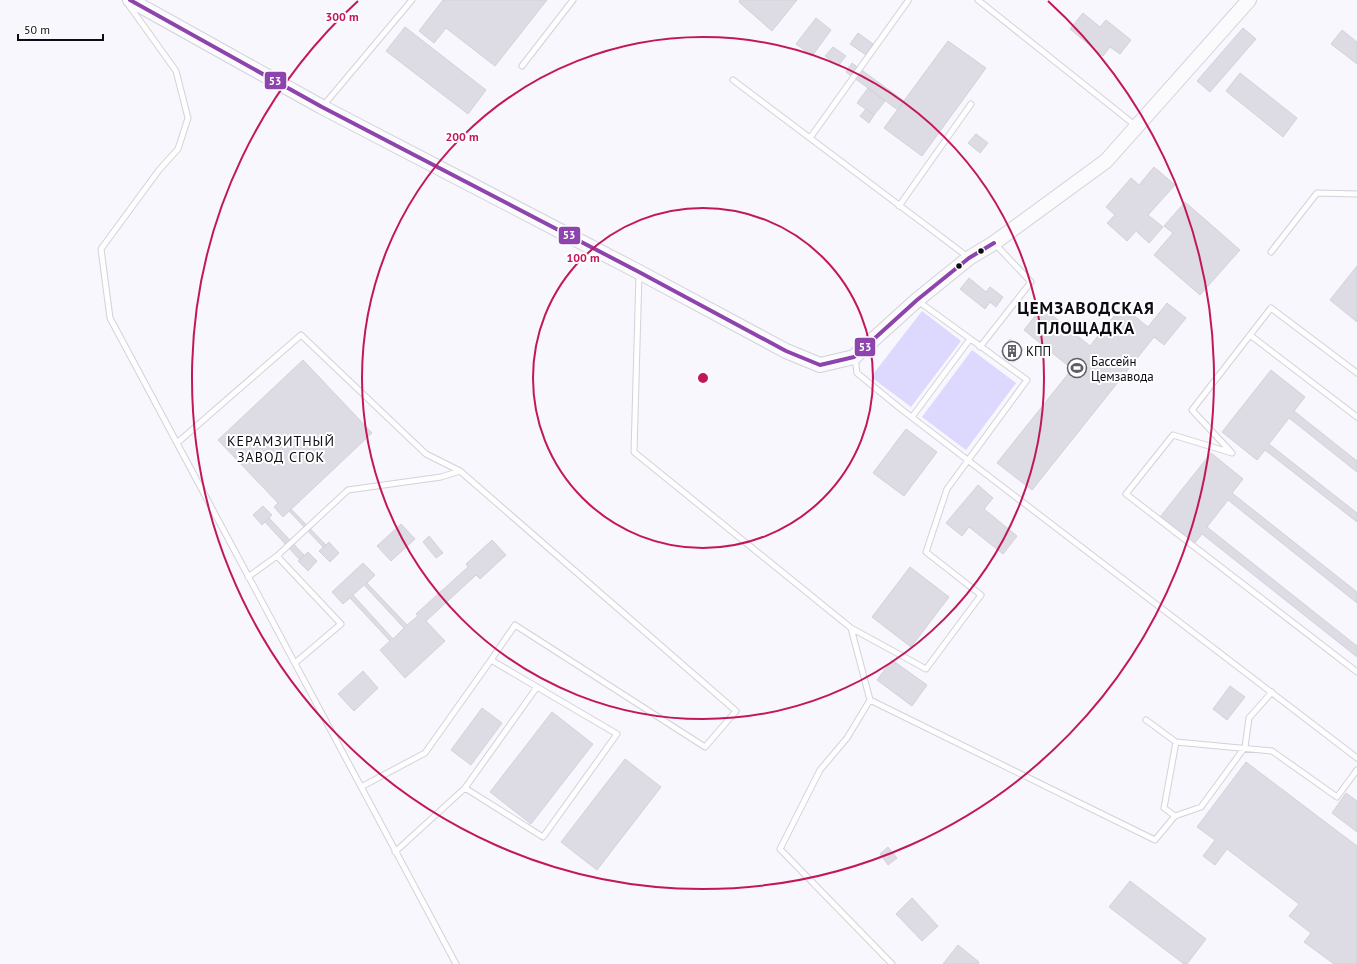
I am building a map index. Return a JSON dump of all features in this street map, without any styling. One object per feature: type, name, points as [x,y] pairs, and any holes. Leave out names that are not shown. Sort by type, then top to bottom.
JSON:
[{"type":"street","points":[[130,0],[322,107],[639,272],[786,351],[820,364],[854,357],[917,300],[969,258],[994,243],[1106,161],[1249,0]]},
{"type":"lane","points":[[125,0],[176,71],[188,118],[178,149],[159,170],[101,249],[110,318],[456,964]]},
{"type":"lane","points":[[322,107],[412,0]]},
{"type":"lane","points":[[522,66],[573,0]]},
{"type":"lane","points":[[978,0],[1137,127]]},
{"type":"lane","points":[[810,138],[908,1]]},
{"type":"lane","points":[[733,80],[969,258]]},
{"type":"lane","points":[[899,206],[971,104]]},
{"type":"lane","points":[[1271,252],[1317,193],[1357,194]]},
{"type":"lane","points":[[980,347],[1031,282],[994,243]]},
{"type":"lane","points":[[639,272],[634,452],[851,628],[926,669],[981,595],[926,552],[947,489],[1026,380],[917,300]]},
{"type":"lane","points":[[1357,373],[1271,308],[1192,410],[1232,453],[1173,435],[1126,494],[1357,672]]},
{"type":"lane","points":[[178,444],[300,335],[426,454],[460,471],[736,712],[705,747],[515,625],[425,753],[360,787]]},
{"type":"lane","points":[[1250,335],[1357,417]]},
{"type":"lane","points":[[912,417],[970,340]]},
{"type":"lane","points":[[854,357],[857,373],[967,461],[1357,758]]},
{"type":"lane","points":[[248,577],[277,556],[348,490],[441,477],[460,471]]},
{"type":"lane","points":[[277,556],[341,624],[295,663]]},
{"type":"lane","points":[[851,628],[870,700],[847,738],[820,770],[780,849],[892,964]]},
{"type":"lane","points":[[465,788],[543,837],[618,734],[491,660]]},
{"type":"lane","points":[[395,852],[465,788],[537,687]]},
{"type":"lane","points":[[870,700],[1155,840],[1175,816],[1201,807],[1245,747],[1249,718],[1272,692]]},
{"type":"lane","points":[[1146,720],[1176,742],[1245,747],[1272,751],[1337,797],[1357,770]]},
{"type":"lane","points":[[1175,816],[1164,808],[1176,742]]},
{"type":"shaded area","points":[[922,311],[961,341],[911,407],[871,377]]},
{"type":"shaded area","points":[[972,350],[1016,383],[966,450],[922,417]]},
{"type":"building","points":[[443,0],[547,0],[495,66],[446,28],[434,43],[419,31]]},
{"type":"building","points":[[740,0],[797,0],[772,31],[739,2]]},
{"type":"building","points":[[1083,13],[1100,27],[1106,20],[1131,40],[1120,54],[1110,47],[1103,56],[1070,29]]},
{"type":"building","points":[[816,18],[831,30],[812,56],[796,44]]},
{"type":"building","points":[[405,27],[486,90],[468,114],[386,51]]},
{"type":"building","points":[[1243,28],[1256,39],[1210,92],[1197,81]]},
{"type":"building","points":[[1342,30],[1357,42],[1357,64],[1331,44]]},
{"type":"building","points":[[858,33],[873,44],[866,55],[850,44]]},
{"type":"building","points":[[948,41],[986,68],[922,156],[884,128]]},
{"type":"building","points":[[833,47],[846,56],[838,66],[825,56]]},
{"type":"building","points":[[852,63],[904,101],[898,110],[846,72]]},
{"type":"building","points":[[1240,73],[1297,118],[1283,137],[1226,91]]},
{"type":"building","points":[[868,88],[885,101],[874,115],[857,103]]},
{"type":"building","points":[[866,109],[874,115],[869,123],[860,116]]},
{"type":"building","points":[[976,134],[988,143],[980,153],[968,143]]},
{"type":"building","points":[[1154,167],[1175,185],[1148,215],[1163,227],[1149,243],[1136,231],[1127,241],[1107,223],[1115,215],[1106,207],[1131,178],[1139,185]]},
{"type":"building","points":[[1185,202],[1240,250],[1200,295],[1154,255],[1173,233],[1164,226]]},
{"type":"building","points":[[1357,266],[1357,322],[1330,300]]},
{"type":"building","points":[[969,278],[986,292],[990,287],[1003,297],[996,307],[990,302],[985,309],[960,289]]},
{"type":"building","points":[[1167,303],[1186,318],[1164,345],[1154,337],[1032,490],[997,463],[1072,369],[1024,330],[1042,307],[1090,346],[1122,306],[1148,327]]},
{"type":"building","name":"КПП","points":[[1010,339],[1023,349],[1014,362],[1001,352]]},
{"type":"building","points":[[303,360],[372,433],[283,517],[274,507],[278,503],[218,440]]},
{"type":"building","points":[[1271,370],[1305,397],[1294,411],[1357,461],[1357,472],[1289,418],[1269,444],[1357,513],[1357,522],[1265,450],[1257,460],[1222,432]]},
{"type":"building","points":[[906,429],[937,452],[904,496],[873,473]]},
{"type":"building","points":[[1211,453],[1243,479],[1232,493],[1357,592],[1357,603],[1228,500],[1207,527],[1357,646],[1357,657],[1202,534],[1194,544],[1160,517]]},
{"type":"building","points":[[978,485],[993,498],[984,509],[1017,536],[1003,554],[969,527],[962,536],[946,523]]},
{"type":"building","points":[[263,506],[272,515],[262,525],[253,515]]},
{"type":"building","points":[[291,509],[326,545],[323,547],[289,511]]},
{"type":"building","points":[[269,518],[304,555],[300,560],[265,522]]},
{"type":"building","points":[[401,524],[415,539],[391,561],[377,546]]},
{"type":"building","points":[[429,536],[443,553],[436,558],[423,542]]},
{"type":"building","points":[[492,540],[506,555],[480,579],[476,575],[426,621],[445,641],[405,678],[380,650],[390,641],[350,598],[343,604],[332,592],[363,563],[375,575],[367,583],[407,625],[418,616],[416,614],[468,567],[466,564]],"holes":[[[364,585],[404,628],[393,639],[353,595]]]},
{"type":"building","points":[[329,542],[339,553],[330,562],[319,551]]},
{"type":"building","points":[[308,552],[317,561],[308,571],[298,561]]},
{"type":"building","points":[[910,567],[949,597],[911,647],[872,617]]},
{"type":"building","points":[[892,660],[927,685],[912,706],[877,680]]},
{"type":"building","points":[[363,671],[378,688],[354,711],[338,694]]},
{"type":"building","points":[[1230,686],[1245,697],[1227,720],[1213,709]]},
{"type":"building","points":[[482,708],[502,723],[471,765],[451,750]]},
{"type":"building","points":[[552,712],[593,744],[531,824],[490,792]]},
{"type":"building","points":[[625,759],[661,787],[597,870],[561,842]]},
{"type":"building","points":[[1246,762],[1357,846],[1357,964],[1334,964],[1304,942],[1311,933],[1289,916],[1299,904],[1227,849],[1215,865],[1203,856],[1215,840],[1197,827]]},
{"type":"building","points":[[1346,793],[1357,801],[1357,832],[1332,813]]},
{"type":"building","points":[[888,847],[897,858],[888,865],[880,854]]},
{"type":"building","points":[[1130,881],[1206,939],[1187,964],[1184,964],[1109,907]]},
{"type":"building","points":[[912,898],[938,926],[922,941],[896,914]]},
{"type":"building","points":[[958,945],[979,962],[978,964],[943,964]]},
{"type":"transit line","name":"53","points":[[130,0],[322,107],[639,272],[786,351],[820,365],[854,357],[917,300],[969,258],[994,243]]},
{"type":"place","name":"КПП","points":[[1012,351]]},
{"type":"place","name":"Бассейн Цемзавода","points":[[1077,368]]},
{"type":"district","name":"ЦЕМЗАВОДСКАЯ ПЛОЩАДКА","points":[[1086,318]]},
{"type":"district","name":"КЕРАМЗИТНЫЙ ЗАВОД СГОК","points":[[281,450]]}]
